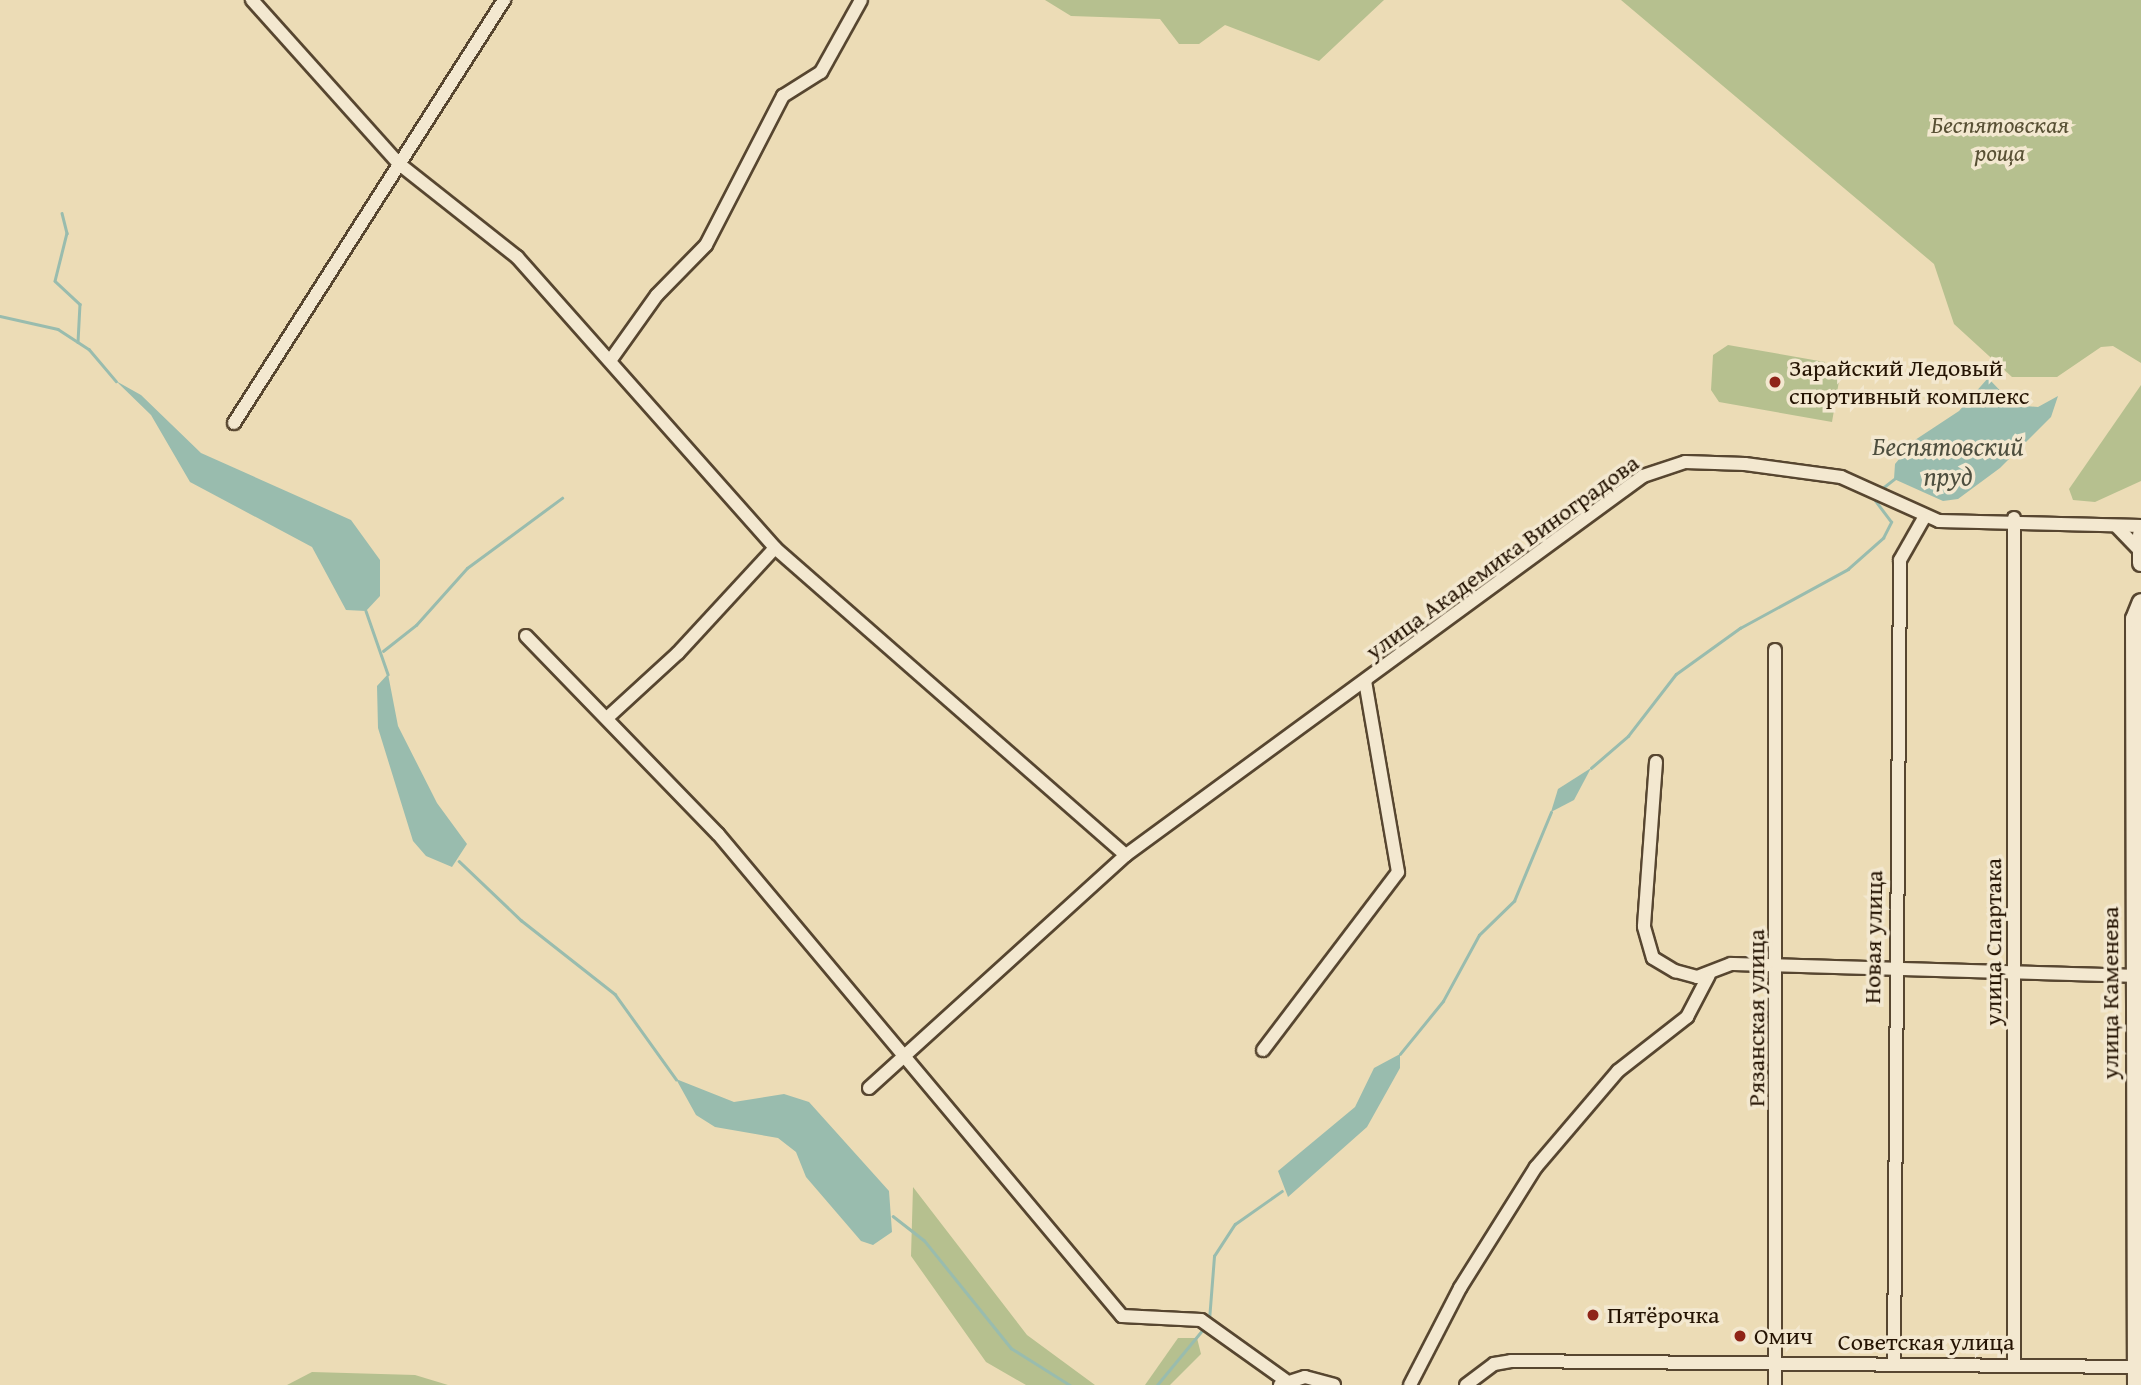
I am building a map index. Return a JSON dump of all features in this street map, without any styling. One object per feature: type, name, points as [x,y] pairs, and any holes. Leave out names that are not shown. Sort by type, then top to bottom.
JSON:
[{"type":"main road","name":"улица Каменева","points":[[2136,1385],[2134,619],[2141,602]]},
{"type":"street","points":[[252,0],[398,163],[517,257],[612,358],[775,548],[1126,855]]},
{"type":"street","points":[[234,423],[504,0]]},
{"type":"street","points":[[612,358],[657,295],[706,245],[783,96],[821,72],[861,0]]},
{"type":"street","name":"улица Академика Виноградова","points":[[869,1088],[1126,855],[1643,476],[1685,462],[1745,464],[1841,477],[1924,518]]},
{"type":"street","points":[[1924,518],[2014,518],[2117,527],[2141,526]]},
{"type":"street","name":"Новая улица","points":[[1894,1363],[1892,970],[1900,560],[1924,518]]},
{"type":"street","name":"улица Спартака","points":[[2014,518],[2014,1365]]},
{"type":"street","points":[[2117,527],[2140,549]]},
{"type":"street","points":[[607,718],[678,653],[775,548]]},
{"type":"street","points":[[526,636],[718,834],[1122,1316],[1201,1320],[1283,1382],[1316,1378],[1334,1385]]},
{"type":"street","name":"Рязанская улица","points":[[1775,650],[1775,1385]]},
{"type":"street","name":"улица Академика Виноградова","points":[[1263,1050],[1398,872],[1365,681]]},
{"type":"street","points":[[1656,762],[1644,927],[1653,958],[1675,971],[1709,975],[1731,964],[2133,976]]},
{"type":"street","points":[[1410,1385],[1460,1288],[1536,1167],[1618,1071],[1687,1017],[1709,975]]},
{"type":"street","name":"Советская улица","points":[[1466,1385],[1494,1364],[1511,1361],[2138,1367]]},
{"type":"green space","points":[[1045,0],[1384,0],[1319,61],[1225,25],[1199,44],[1179,44],[1160,19],[1071,16]]},
{"type":"green space","name":"Беспятовская роща","points":[[1621,0],[2141,0],[2141,363],[2113,346],[2101,347],[2057,377],[2012,377],[1954,324],[1934,264]]},
{"type":"green space","name":"Зарайский Ледовый спортивный комплекс","points":[[1728,345],[1825,362],[1823,372],[1840,375],[1832,422],[1719,402],[1711,390],[1713,355]]},
{"type":"green space","points":[[2141,385],[2141,481],[2095,502],[2073,500],[2069,489]]},
{"type":"green space","points":[[913,1187],[1027,1335],[1095,1385],[1026,1385],[986,1362],[911,1256]]},
{"type":"green space","points":[[1178,1338],[1197,1338],[1201,1354],[1170,1385],[1145,1385]]},
{"type":"green space","points":[[312,1372],[415,1375],[448,1385],[287,1385]]},
{"type":"water","name":"Беспятовский пруд","points":[[1988,378],[2014,405],[2038,407],[2058,396],[2051,417],[2000,468],[1958,499],[1943,501],[1894,479],[1895,464],[1915,440],[1959,411]]},
{"type":"water","points":[[116,381],[141,395],[201,453],[351,520],[380,560],[380,596],[366,611],[346,610],[312,547],[190,482],[151,415]]},
{"type":"water","points":[[388,674],[398,726],[437,803],[467,844],[452,867],[426,856],[413,841],[378,728],[377,686]]},
{"type":"water","points":[[1591,768],[1574,800],[1551,812],[1558,789]]},
{"type":"water","points":[[1400,1054],[1400,1068],[1367,1127],[1288,1197],[1278,1171],[1355,1107],[1374,1068]]},
{"type":"water","points":[[676,1079],[734,1102],[784,1094],[809,1102],[889,1191],[892,1232],[873,1245],[861,1241],[806,1177],[796,1152],[778,1138],[715,1127],[696,1115]]},
{"type":"waterway","points":[[62,213],[67,233],[55,281],[80,304],[78,342]]},
{"type":"waterway","points":[[0,316],[58,329],[89,349],[116,381]]},
{"type":"waterway","points":[[1880,490],[1894,479]]},
{"type":"waterway","points":[[1591,768],[1628,736],[1676,674],[1740,628],[1848,569],[1883,538],[1891,522],[1872,497]]},
{"type":"waterway","points":[[383,651],[416,625],[467,568],[562,498]]},
{"type":"waterway","points":[[366,611],[388,674]]},
{"type":"waterway","points":[[1400,1054],[1443,1001],[1479,935],[1514,901],[1551,812]]},
{"type":"waterway","points":[[459,861],[521,920],[615,994],[676,1079]]},
{"type":"waterway","points":[[1209,1320],[1214,1256],[1235,1224],[1282,1191]]},
{"type":"waterway","points":[[893,1216],[924,1240],[1011,1348],[1070,1385]]},
{"type":"waterway","points":[[1157,1385],[1204,1328]]},
{"type":"place","name":"Зарайский Ледовый спортивный комплекс","points":[[1775,382]]},
{"type":"place","name":"Пятёрочка","points":[[1593,1315]]},
{"type":"place","name":"Омич","points":[[1740,1336]]}]
